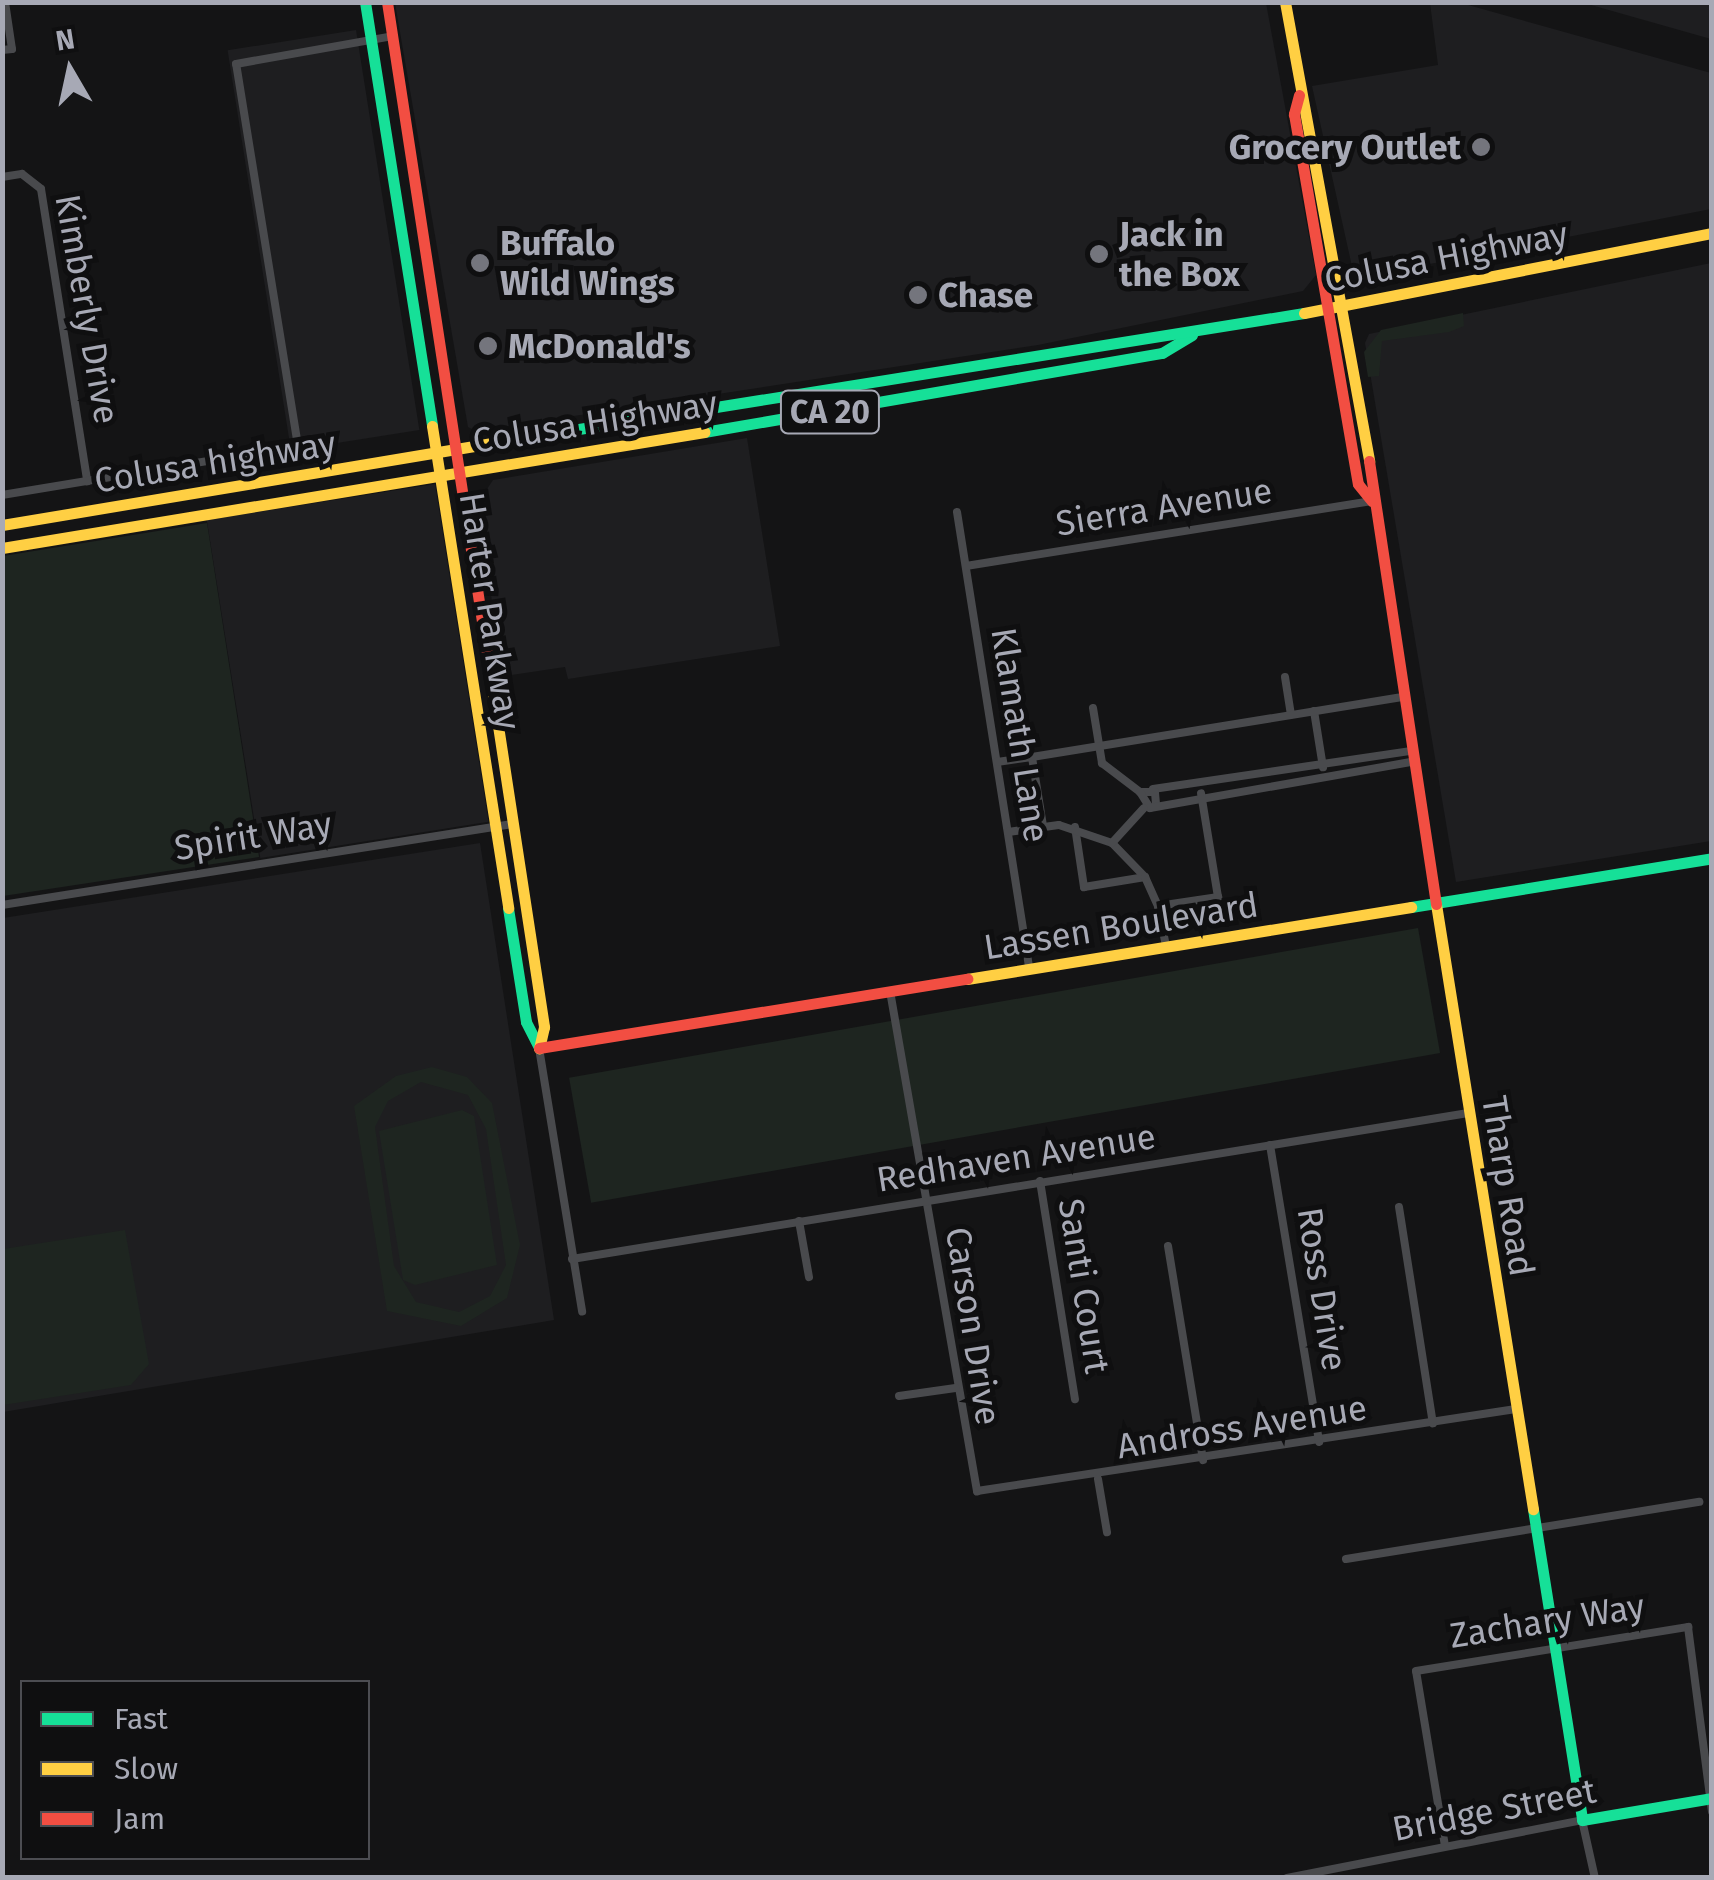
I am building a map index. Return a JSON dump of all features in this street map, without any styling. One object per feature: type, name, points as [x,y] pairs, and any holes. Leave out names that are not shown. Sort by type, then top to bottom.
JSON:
[{"type":"main road","name":"Harter Parkway","points":[[365,2],[526,1022],[538,1048]]},
{"type":"main road","name":"Harter Parkway","points":[[388,2],[460,450],[544,1027],[538,1048]]},
{"type":"main road","name":"Tharp Road","points":[[1286,2],[1327,308],[1358,484],[1372,501]]},
{"type":"main road","name":"Tharp Road","points":[[1299,95],[1348,304],[1376,480],[1372,501],[1411,756],[1582,1820]]},
{"type":"main road","name":"Colusa Highway","points":[[437,454],[1157,332],[1192,335],[1712,233]]},
{"type":"main road","name":"Colusa Highway","points":[[2,548],[1022,380],[1162,353],[1192,335]]},
{"type":"main road","name":"Colusa highway","points":[[2,525],[437,454]]},
{"type":"main road","name":"Lassen Boulevard","points":[[538,1048],[1712,858]]},
{"type":"main road","name":"Bridge Street","points":[[1582,1820],[1711,1802]]},
{"type":"street","points":[[5,2],[8,50]]},
{"type":"street","points":[[2,495],[298,446],[236,64],[393,36]]},
{"type":"street","name":"Kimberly Drive","points":[[2,177],[22,174],[41,189],[87,481]]},
{"type":"street","name":"Sierra Avenue","points":[[966,566],[1372,501]]},
{"type":"street","name":"Klamath Lane","points":[[957,512],[1029,968]]},
{"type":"street","points":[[1284,677],[1291,715]]},
{"type":"street","points":[[997,762],[1402,697]]},
{"type":"street","points":[[1093,708],[1108,771],[1140,792],[1144,808]]},
{"type":"street","points":[[1314,711],[1325,776]]},
{"type":"street","points":[[1032,756],[1044,826]]},
{"type":"street","points":[[1140,792],[1323,764],[1411,756]]},
{"type":"street","points":[[1112,843],[1144,808],[1156,804],[1325,776],[1411,756]]},
{"type":"street","points":[[1158,906],[1218,896],[1199,784]]},
{"type":"street","points":[[1152,789],[1156,804]]},
{"type":"street","name":"Spirit Way","points":[[2,905],[512,824]]},
{"type":"street","points":[[1008,832],[1044,826],[1075,827],[1112,843],[1145,877],[1158,906],[1166,946]]},
{"type":"street","points":[[1075,827],[1084,887],[1145,877]]},
{"type":"street","name":"Carson Drive","points":[[890,990],[955,1388],[977,1491]]},
{"type":"street","name":"Harter Parkway","points":[[538,1048],[582,1312]]},
{"type":"street","name":"Redhaven Avenue","points":[[572,1258],[1468,1113]]},
{"type":"street","name":"Ross Drive","points":[[1270,1145],[1319,1442]]},
{"type":"street","name":"Santi Court","points":[[1040,1181],[1074,1399]]},
{"type":"street","points":[[1399,1206],[1433,1423]]},
{"type":"street","points":[[799,1221],[809,1276]]},
{"type":"street","points":[[1168,1246],[1203,1460]]},
{"type":"street","points":[[899,1396],[955,1388]]},
{"type":"street","name":"Andross Avenue","points":[[977,1491],[1098,1479],[1516,1409]]},
{"type":"street","points":[[1098,1479],[1107,1532]]},
{"type":"street","points":[[1346,1559],[1699,1502]]},
{"type":"street","name":"Zachary Way","points":[[1446,1846],[1416,1671],[1553,1645],[1688,1627],[1711,1802]]},
{"type":"street","name":"Bridge Street","points":[[1287,1878],[1582,1820]]},
{"type":"street","name":"Tharp Road","points":[[1582,1820],[1595,1878]]},
{"type":"shaded area","points":[[395,3],[1266,3],[1316,275],[1303,291],[1038,345],[476,431],[468,427]]},
{"type":"shaded area","points":[[1430,3],[1461,3],[1711,73],[1711,209],[1363,277],[1353,271],[1312,86],[1438,65]]},
{"type":"shaded area","points":[[1584,3],[1711,3],[1711,39]]},
{"type":"shaded area","points":[[356,30],[419,430],[291,450],[228,50]]},
{"type":"shaded area","points":[[1711,263],[1711,841],[1456,882],[1365,343],[1369,334]]},
{"type":"shaded area","points":[[1463,313],[1464,326],[1449,332],[1382,341],[1379,376],[1368,377],[1364,352],[1381,330]]},
{"type":"shaded area","points":[[747,438],[780,646],[568,679],[565,667],[498,677],[483,495],[493,480]]},
{"type":"shaded area","points":[[435,484],[489,822],[260,858],[207,520]]},
{"type":"shaded area","points":[[207,523],[259,857],[3,896],[3,556]]},
{"type":"shaded area","points":[[480,843],[554,1320],[3,1412],[3,918]]},
{"type":"shaded area","points":[[1418,928],[1440,1053],[591,1203],[569,1078]]},
{"type":"shaded area","points":[[432,1067],[467,1077],[492,1103],[520,1245],[507,1298],[461,1326],[387,1311],[354,1106],[396,1076]],"holes":[[[421,1082],[468,1095],[486,1129],[506,1265],[490,1296],[459,1312],[416,1302],[394,1266],[375,1127],[388,1101]]]},
{"type":"shaded area","points":[[462,1110],[474,1116],[497,1265],[415,1285],[403,1280],[379,1131]]},
{"type":"shaded area","points":[[125,1230],[149,1364],[131,1385],[3,1405],[3,1249]]},
{"type":"traffic: fast","points":[[365,2],[432,426]]},
{"type":"traffic: fast","points":[[510,440],[1304,313]]},
{"type":"traffic: fast","points":[[704,432],[1162,353],[1192,335]]},
{"type":"traffic: fast","points":[[1411,907],[1712,858]]},
{"type":"traffic: fast","points":[[508,908],[526,1022],[539,1048]]},
{"type":"traffic: fast","points":[[1533,1509],[1582,1820],[1712,1798]]},
{"type":"traffic: slow","points":[[1285,2],[1369,461]]},
{"type":"traffic: slow","points":[[1304,313],[1712,233]]},
{"type":"traffic: slow","points":[[432,426],[508,908]]},
{"type":"traffic: slow","points":[[2,548],[704,432]]},
{"type":"traffic: slow","points":[[2,525],[510,440]]},
{"type":"traffic: slow","points":[[491,680],[544,1027],[539,1048]]},
{"type":"traffic: slow","points":[[1436,904],[1533,1509]]},
{"type":"traffic: slow","points":[[967,979],[1411,907]]},
{"type":"traffic: jam","points":[[387,2],[491,680]]},
{"type":"traffic: jam","points":[[1299,95],[1294,114],[1358,484],[1372,501]]},
{"type":"traffic: jam","points":[[1369,461],[1436,904]]},
{"type":"traffic: jam","points":[[539,1048],[967,979]]},
{"type":"place","name":"Grocery Outlet","points":[[1481,147]]},
{"type":"place","name":"Jack in the Box","points":[[1099,254]]},
{"type":"place","name":"Buffalo Wild Wings","points":[[480,263]]},
{"type":"place","name":"Chase","points":[[918,295]]},
{"type":"place","name":"McDonald's","points":[[488,346]]}]
